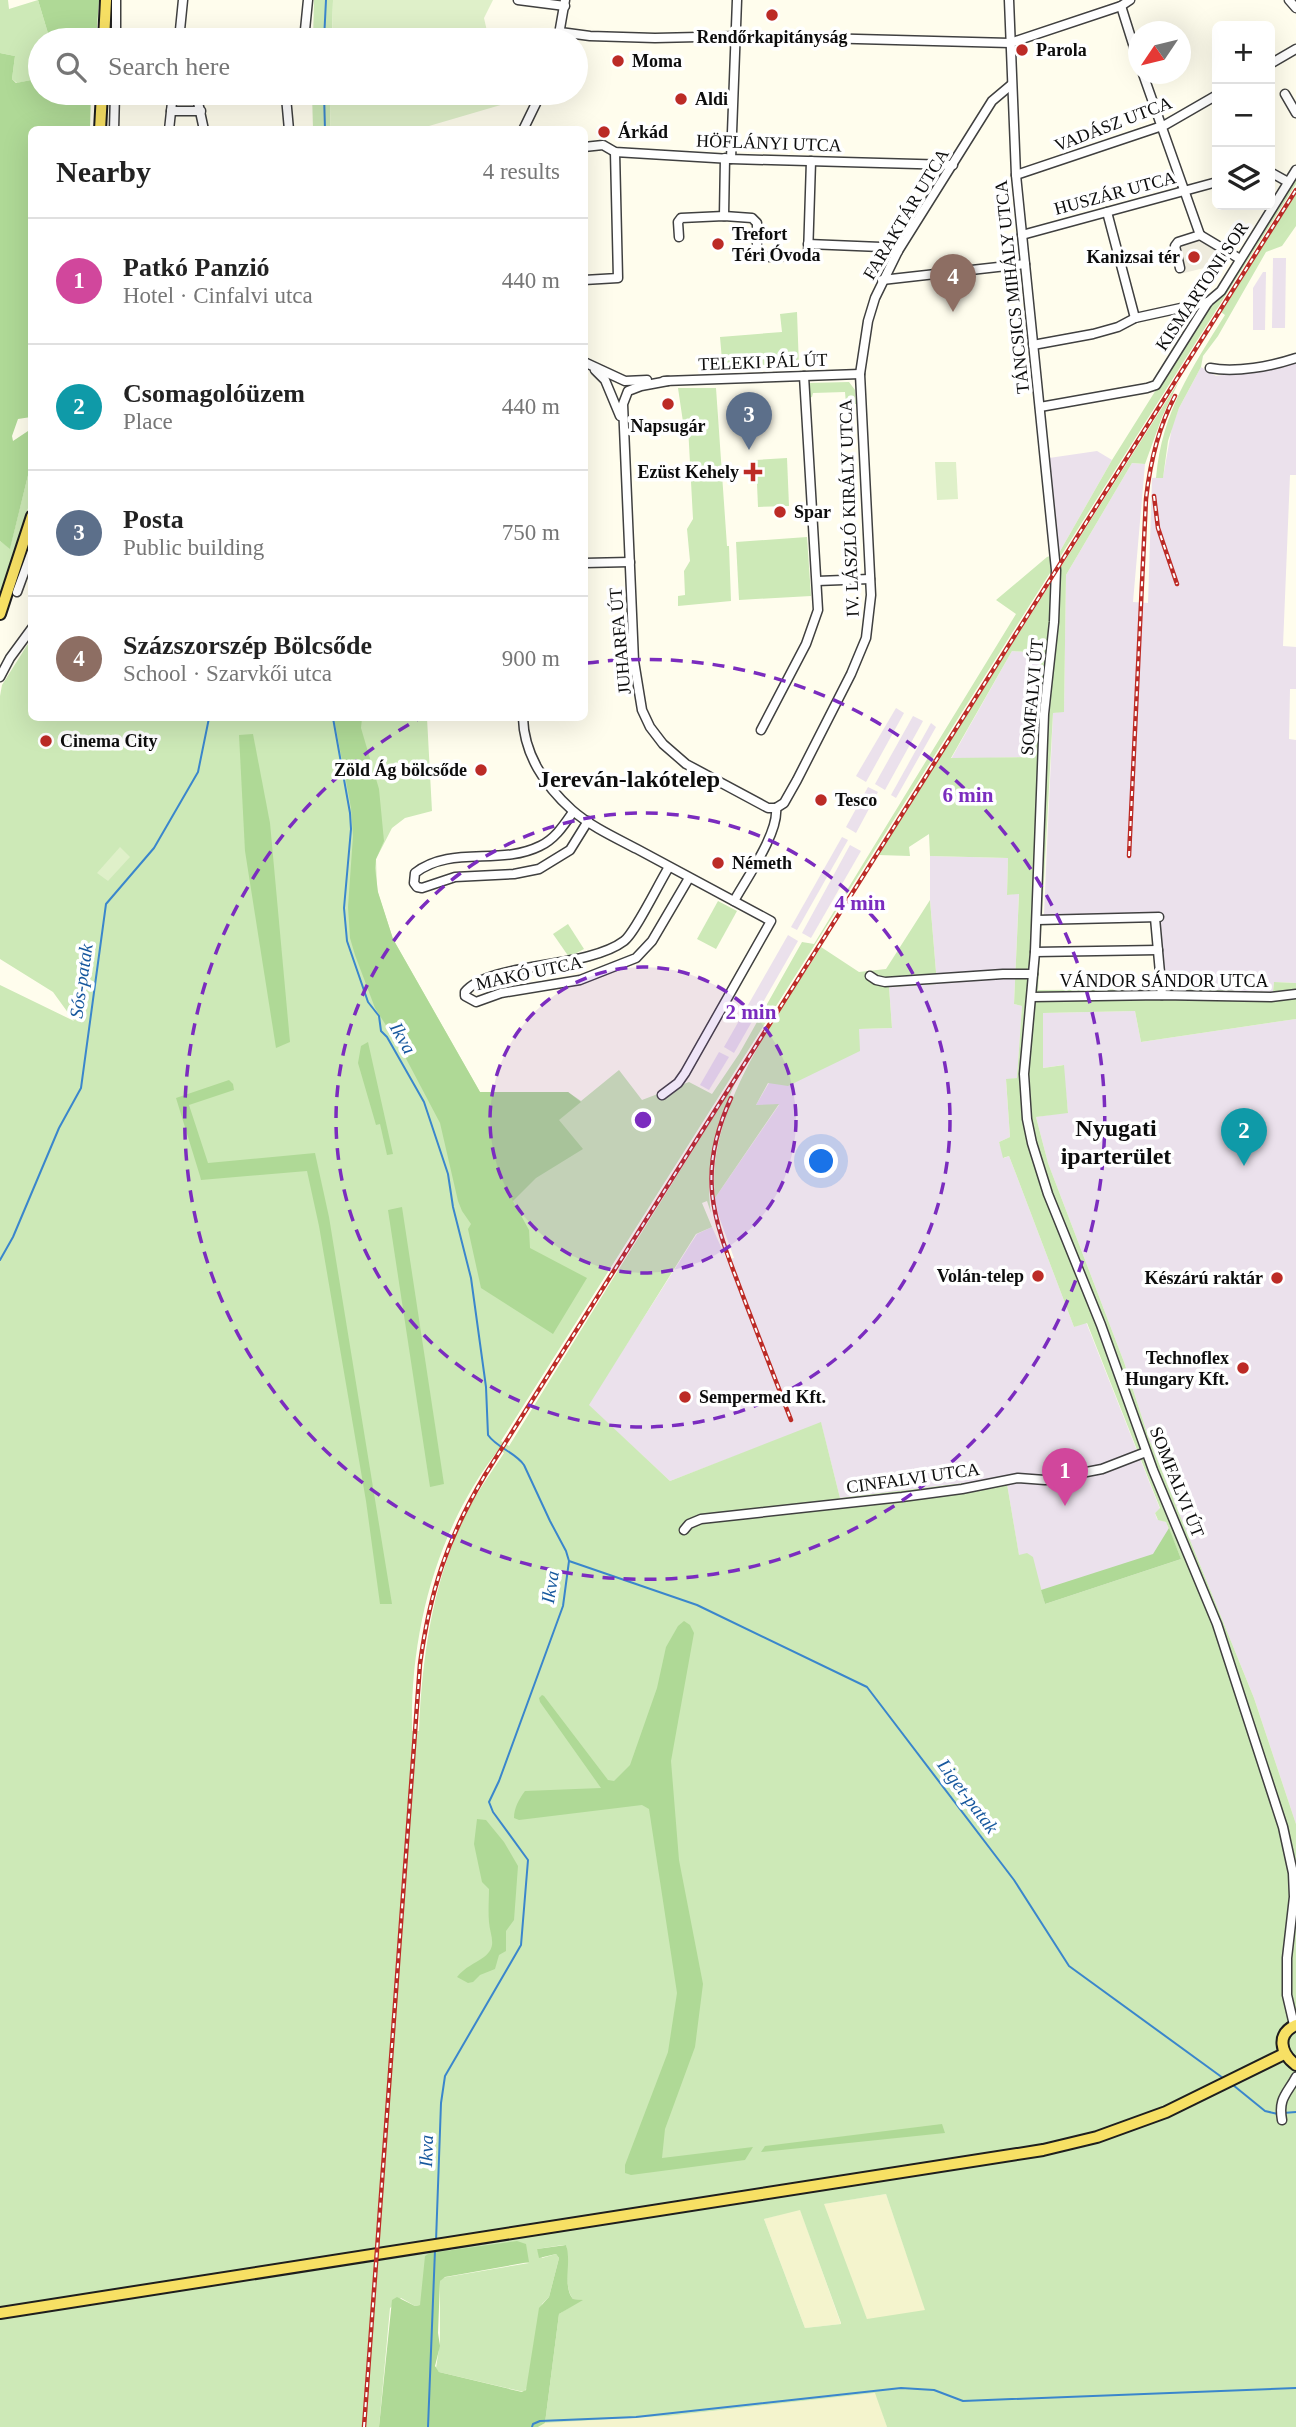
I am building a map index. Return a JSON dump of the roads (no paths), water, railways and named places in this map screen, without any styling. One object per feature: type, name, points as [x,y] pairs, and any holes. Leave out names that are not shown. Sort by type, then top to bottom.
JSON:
[{"type":"main road","points":[[105,28],[107,0]]},
{"type":"main road","points":[[100,126],[101,105]]},
{"type":"main road","points":[[0,614],[28,528]]},
{"type":"main road","points":[[1295,2025],[1283,2037],[1284,2054],[1296,2064]]},
{"type":"main road","points":[[0,2313],[1062,2146],[1166,2112],[1284,2054]]},
{"type":"street","points":[[116,0],[116,28]]},
{"type":"street","points":[[180,28],[183,0]]},
{"type":"street","points":[[305,28],[308,0]]},
{"type":"street","points":[[518,0],[565,3],[560,28]]},
{"type":"street","points":[[724,216],[737,0]]},
{"type":"street","name":"TÁNCSICS MIHÁLY UTCA","points":[[1009,0],[1016,175],[1056,570]]},
{"type":"street","points":[[588,37],[735,36],[1010,43],[1121,6],[1130,0]]},
{"type":"street","points":[[1289,0],[1296,8]]},
{"type":"street","points":[[1121,6],[1128,27]]},
{"type":"street","points":[[1275,61],[1296,49]]},
{"type":"street","points":[[1147,84],[1200,234],[1240,259]]},
{"type":"street","name":"FARAKTÁR UTCA","points":[[860,374],[868,321],[882,280],[992,102],[1011,86]]},
{"type":"street","points":[[1285,94],[1296,113]]},
{"type":"street","name":"VADÁSZ UTCA","points":[[1016,175],[1162,126],[1212,98]]},
{"type":"street","points":[[114,126],[115,105]]},
{"type":"street","points":[[169,126],[172,105]]},
{"type":"street","points":[[199,105],[203,126]]},
{"type":"street","points":[[287,105],[289,126]]},
{"type":"street","points":[[525,126],[535,105]]},
{"type":"street","points":[[171,111],[201,111]]},
{"type":"street","name":"HÖFLÁNYI UTCA","points":[[588,147],[603,145],[615,152],[728,159],[953,165]]},
{"type":"street","points":[[588,280],[618,278],[615,152]]},
{"type":"street","points":[[679,237],[678,222],[681,218],[724,216],[755,220],[757,257],[808,256],[811,161]]},
{"type":"street","name":"KISMARTONI SOR","points":[[1040,407],[1156,385],[1208,302],[1221,290],[1296,170]]},
{"type":"street","points":[[1275,175],[1289,182]]},
{"type":"street","name":"HUSZÁR UTCA","points":[[1022,235],[1212,183]]},
{"type":"street","points":[[1107,212],[1135,318]]},
{"type":"street","points":[[1180,268],[1175,246],[1178,242],[1200,234]]},
{"type":"street","points":[[808,244],[881,247],[898,251]]},
{"type":"street","points":[[882,280],[1025,264]]},
{"type":"street","points":[[1033,345],[1093,334],[1118,327],[1135,318],[1208,302]]},
{"type":"street","points":[[1210,368],[1269,366],[1296,358]]},
{"type":"street","name":"TELEKI PÁL ÚT","points":[[588,364],[622,380],[668,381],[860,374]]},
{"type":"street","name":"TELEKI PÁL ÚT","points":[[588,365],[600,375],[613,398],[641,386],[668,381]]},
{"type":"street","name":"IV. LÁSZLÓ KIRÁLY UTCA","points":[[734,901],[772,832],[777,815],[776,808],[784,803],[797,780],[860,654],[870,619],[860,374]]},
{"type":"street","points":[[761,730],[806,645],[818,610],[804,376]]},
{"type":"street","points":[[607,386],[614,379],[622,380],[627,393]]},
{"type":"street","name":"JUHARFA ÚT","points":[[627,393],[623,404],[629,562],[637,690],[642,710],[650,727],[663,744],[686,764],[768,808],[776,808]]},
{"type":"street","name":"JUHARFA ÚT","points":[[613,398],[619,411],[624,440]]},
{"type":"street","points":[[17,592],[28,562]]},
{"type":"street","points":[[588,563],[629,562]]},
{"type":"street","name":"SOMFALVI ÚT","points":[[1056,570],[1045,714],[1035,953],[1024,1074],[1026,1112],[1042,1176],[1101,1325],[1146,1452],[1217,1624],[1283,1827],[1293,1873],[1294,1897],[1287,1958],[1287,1995],[1295,2025]]},
{"type":"street","points":[[817,581],[870,579]]},
{"type":"street","points":[[0,677],[28,633]]},
{"type":"street","points":[[523,721],[523,733],[533,761],[573,812],[771,921],[685,1073],[678,1083],[662,1095]]},
{"type":"street","points":[[573,812],[562,828],[540,846],[525,852],[448,858],[423,867],[415,873],[414,883],[422,888],[455,877],[514,874],[539,869],[570,850],[588,821]]},
{"type":"street","name":"MAKÓ UTCA","points":[[669,867],[625,941],[578,959],[488,977],[469,987],[465,996],[476,1002],[501,993],[580,981],[627,963],[644,951],[689,878]]},
{"type":"street","points":[[1037,920],[1157,917],[1162,995]]},
{"type":"street","points":[[1035,953],[1158,950]]},
{"type":"street","points":[[870,976],[885,982],[1012,973],[1033,974]]},
{"type":"street","name":"VÁNDOR SÁNDOR UTCA","points":[[1032,997],[1271,997],[1296,994]]},
{"type":"street","name":"CINFALVI UTCA","points":[[684,1530],[689,1524],[701,1519],[911,1496],[1018,1478],[1045,1480],[1101,1469],[1146,1452]]},
{"type":"street","points":[[1281,2115],[1283,2096],[1296,2077]]},
{"type":"waterway","name":"Ikva","points":[[325,28],[326,0]]},
{"type":"waterway","name":"Ikva","points":[[324,105],[325,126]]},
{"type":"waterway","name":"Sós-patak","points":[[0,1260],[13,1237],[59,1128],[81,1088],[106,904],[154,848],[198,772],[208,721]]},
{"type":"waterway","name":"Ikva","points":[[334,721],[351,829],[344,908],[347,941],[368,1002],[379,1016],[381,1031],[424,1102],[448,1174],[453,1207],[471,1278],[486,1387],[488,1435],[524,1465],[569,1561],[563,1606],[489,1802],[493,1812],[528,1860],[521,1945],[445,2076],[441,2103],[436,2241]]},
{"type":"waterway","name":"Liget-patak","points":[[569,1561],[697,1605],[867,1687],[1014,1880],[1069,1966],[1223,2078]]},
{"type":"waterway","name":"Liget-patak","points":[[1233,2085],[1265,2111],[1278,2114]]},
{"type":"waterway","name":"Liget-patak","points":[[1283,2113],[1296,2112]]},
{"type":"waterway","name":"Ikva","points":[[428,2427],[435,2250]]},
{"type":"waterway","points":[[532,2427],[540,2421],[636,2417],[901,2388],[934,2390],[963,2401],[1296,2388]]},
{"type":"railway","points":[[364,2427],[420,1664],[429,1613],[450,1544],[485,1475],[1296,190]]},
{"type":"railway","points":[[1129,856],[1146,499],[1156,446],[1175,396]]},
{"type":"railway","points":[[1154,496],[1158,528],[1177,584]]},
{"type":"railway","points":[[731,1098],[713,1154],[713,1203],[726,1251],[791,1420]]},
{"type":"place","name":"Rendőrkapitányság","points":[[772,15]]},
{"type":"place","name":"Parola","points":[[1022,50]]},
{"type":"place","name":"Moma","points":[[618,61]]},
{"type":"place","name":"Aldi","points":[[681,99]]},
{"type":"place","name":"Árkád","points":[[604,132]]},
{"type":"place","name":"Trefort Téri Óvoda","points":[[718,244]]},
{"type":"place","name":"Kanizsai tér","points":[[1194,257]]},
{"type":"place","name":"Százszorszép Bölcsőde","points":[[953,312]]},
{"type":"place","name":"Napsugár","points":[[668,404]]},
{"type":"place","name":"Posta","points":[[749,450]]},
{"type":"place","name":"Ezüst Kehely","points":[[753,472]]},
{"type":"place","name":"Spar","points":[[780,512]]},
{"type":"place","name":"Cinema City","points":[[46,741]]},
{"type":"place","name":"Zöld Ág bölcsőde","points":[[481,770]]},
{"type":"place","name":"Tesco","points":[[821,800]]},
{"type":"place","name":"Németh","points":[[718,863]]},
{"type":"place","name":"Csomagolóüzem","points":[[1244,1166]]},
{"type":"place","name":"Volán-telep","points":[[1038,1276]]},
{"type":"place","name":"Készárú raktár","points":[[1277,1278]]},
{"type":"place","name":"Technoflex Hungary Kft.","points":[[1243,1368]]},
{"type":"place","name":"Sempermed Kft.","points":[[685,1397]]},
{"type":"place","name":"Patkó Panzió","points":[[1065,1506]]},
{"type":"district","name":"Jereván-lakótelep","points":[[629,779]]},
{"type":"district","name":"Nyugati iparterület","points":[[1116,1142]]}]
